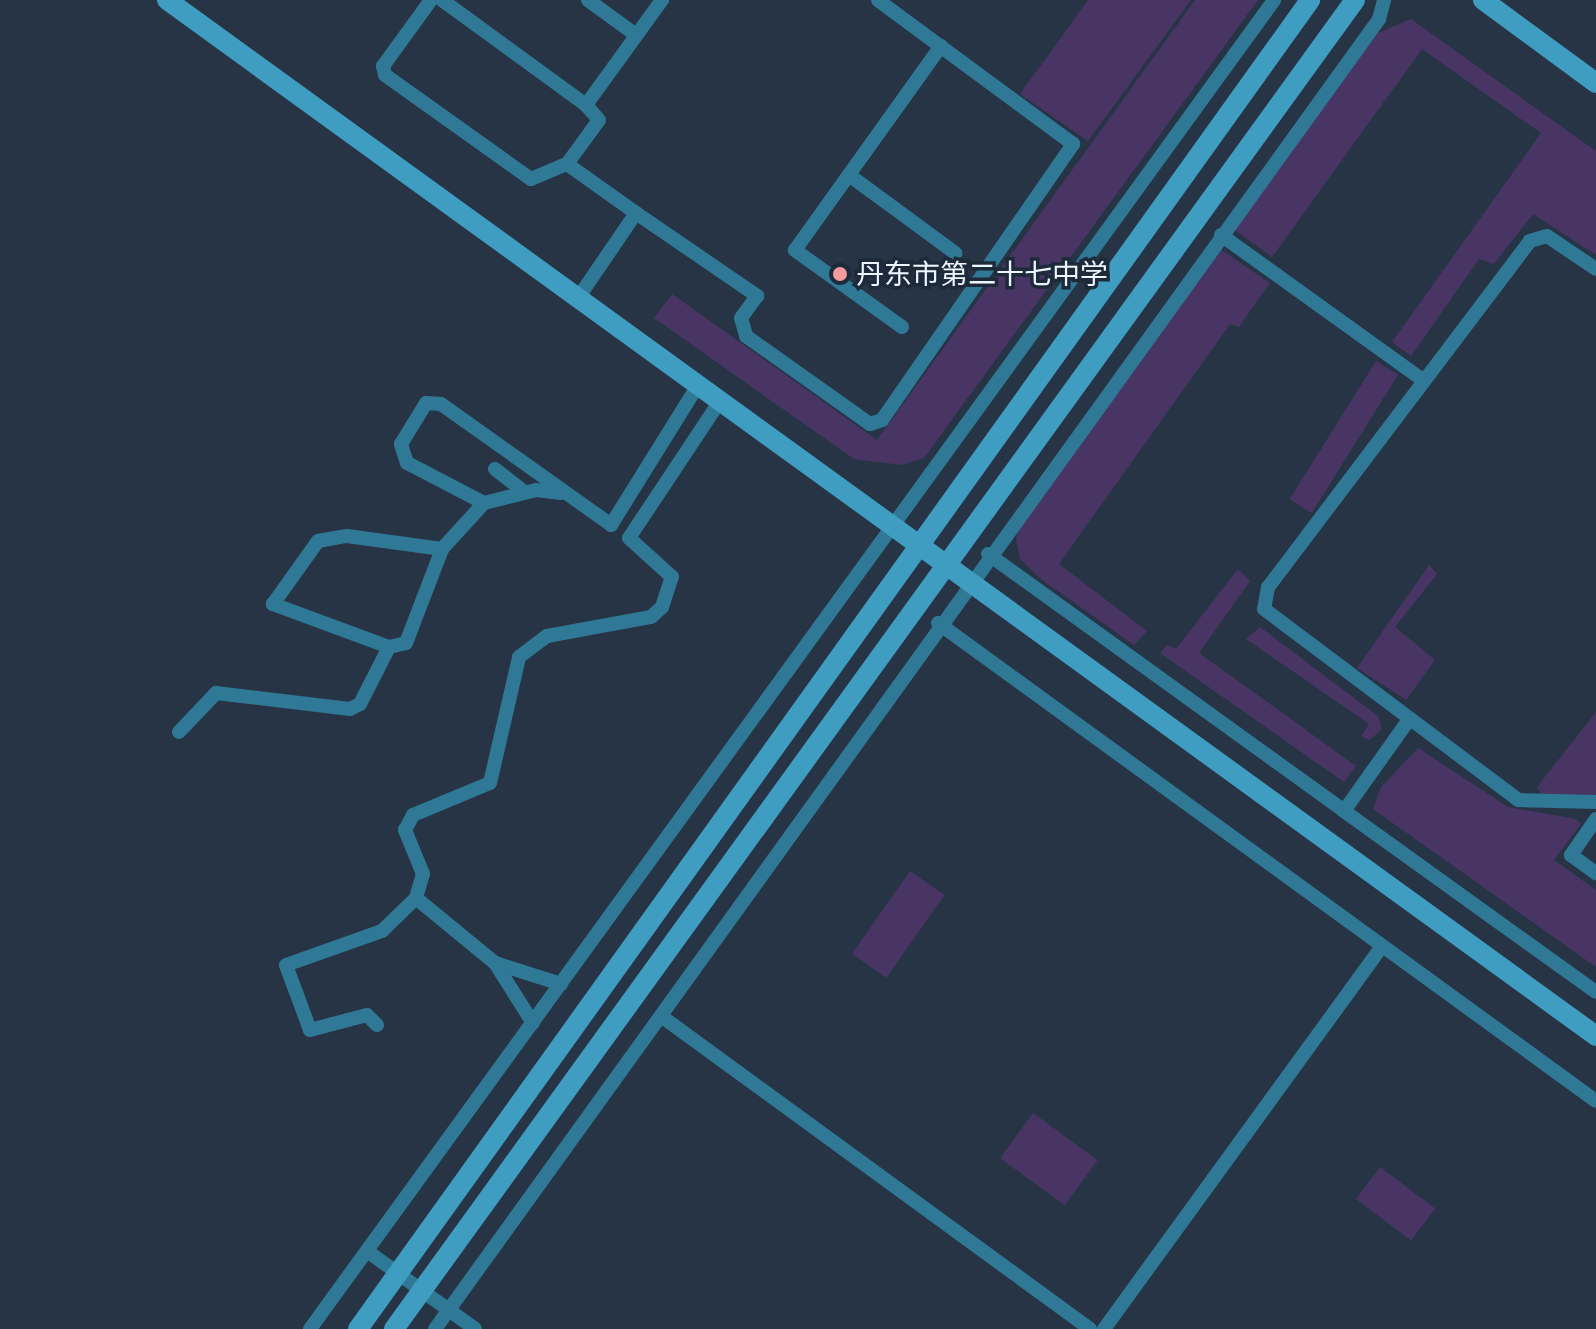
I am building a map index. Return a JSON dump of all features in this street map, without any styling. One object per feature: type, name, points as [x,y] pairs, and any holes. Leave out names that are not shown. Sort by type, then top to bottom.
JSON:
[{"type":"main road","points":[[167,0],[1596,1036]]},
{"type":"main road","points":[[358,1329],[1310,0]]},
{"type":"main road","points":[[394,1329],[1355,0]]},
{"type":"main road","points":[[1483,0],[1596,83]]},
{"type":"street","points":[[431,0],[383,66],[385,75],[531,179],[567,164],[599,120],[586,105],[442,0]]},
{"type":"street","points":[[588,0],[636,35]]},
{"type":"street","points":[[586,105],[662,0]]},
{"type":"street","points":[[567,164],[757,296],[741,318],[746,336],[870,424],[882,420],[1073,144],[878,0]]},
{"type":"street","points":[[310,1329],[895,527],[1274,0]]},
{"type":"street","points":[[435,1329],[661,1016],[968,580],[1379,19],[1384,0]]},
{"type":"street","points":[[902,327],[795,250],[941,46]]},
{"type":"street","points":[[849,175],[955,253]]},
{"type":"street","points":[[578,298],[636,213]]},
{"type":"street","points":[[1221,235],[1424,381]]},
{"type":"street","points":[[1596,269],[1547,236],[1530,241],[1268,587],[1264,609],[1408,721],[1518,800],[1596,802]]},
{"type":"street","points":[[611,525],[698,385]]},
{"type":"street","points":[[629,538],[720,401]]},
{"type":"street","points":[[377,1025],[367,1015],[310,1030],[286,965],[382,931],[416,898],[423,874],[405,830],[413,815],[490,783],[519,657],[547,636],[585,624],[651,617],[671,595],[662,564],[629,538],[441,404],[426,403],[401,444],[407,463],[484,503]]},
{"type":"street","points":[[495,469],[524,492]]},
{"type":"street","points":[[442,549],[347,536],[318,541],[273,604],[389,647],[406,643],[442,549],[484,503],[524,492],[566,493]]},
{"type":"street","points":[[988,554],[1596,992]]},
{"type":"street","points":[[938,623],[1381,948],[1596,1101]]},
{"type":"street","points":[[179,732],[216,693],[350,709],[389,647]]},
{"type":"street","points":[[1344,811],[1408,721]]},
{"type":"street","points":[[1596,819],[1571,855],[1596,873]]},
{"type":"street","points":[[416,898],[495,963],[533,1023]]},
{"type":"street","points":[[1104,1329],[1381,948]]},
{"type":"street","points":[[495,963],[561,984]]},
{"type":"street","points":[[661,1016],[1090,1329]]},
{"type":"street","points":[[367,1251],[475,1329]]},
{"type":"shaded area","points":[[1088,0],[1191,0],[1088,141],[1020,94]]},
{"type":"shaded area","points":[[1195,0],[1258,0],[924,458],[902,465],[854,459],[654,318],[672,294],[877,440]]},
{"type":"shaded area","points":[[1411,19],[1596,151],[1596,255],[1533,214],[1494,264],[1479,259],[1411,356],[1392,342],[1541,133],[1422,49],[1272,257],[1232,228],[1378,33]]},
{"type":"shaded area","points":[[1220,249],[1270,283],[1239,327],[1230,324],[1059,564],[1147,631],[1134,645],[1042,580],[1020,559],[1016,539],[1021,519]]},
{"type":"shaded area","points":[[1376,361],[1398,375],[1312,513],[1290,499]]},
{"type":"shaded area","points":[[1429,565],[1437,574],[1395,627],[1435,660],[1406,700],[1357,668]]},
{"type":"shaded area","points":[[1238,569],[1250,581],[1199,653],[1356,766],[1344,782],[1160,653],[1167,645],[1176,649]]},
{"type":"shaded area","points":[[1260,627],[1378,716],[1382,729],[1370,740],[1361,736],[1369,724],[1246,639]]},
{"type":"shaded area","points":[[1596,712],[1596,795],[1542,795],[1537,787]]},
{"type":"shaded area","points":[[1418,748],[1508,807],[1576,819],[1581,824],[1554,860],[1596,890],[1596,967],[1373,809],[1381,787]]},
{"type":"shaded area","points":[[910,871],[944,895],[886,978],[852,954]]},
{"type":"shaded area","points":[[1033,1113],[1098,1160],[1065,1205],[1000,1158]]},
{"type":"shaded area","points":[[1380,1167],[1435,1209],[1411,1240],[1356,1199]]},
{"type":"place","name":"丹东市第二十七中学","points":[[840,274]]}]
